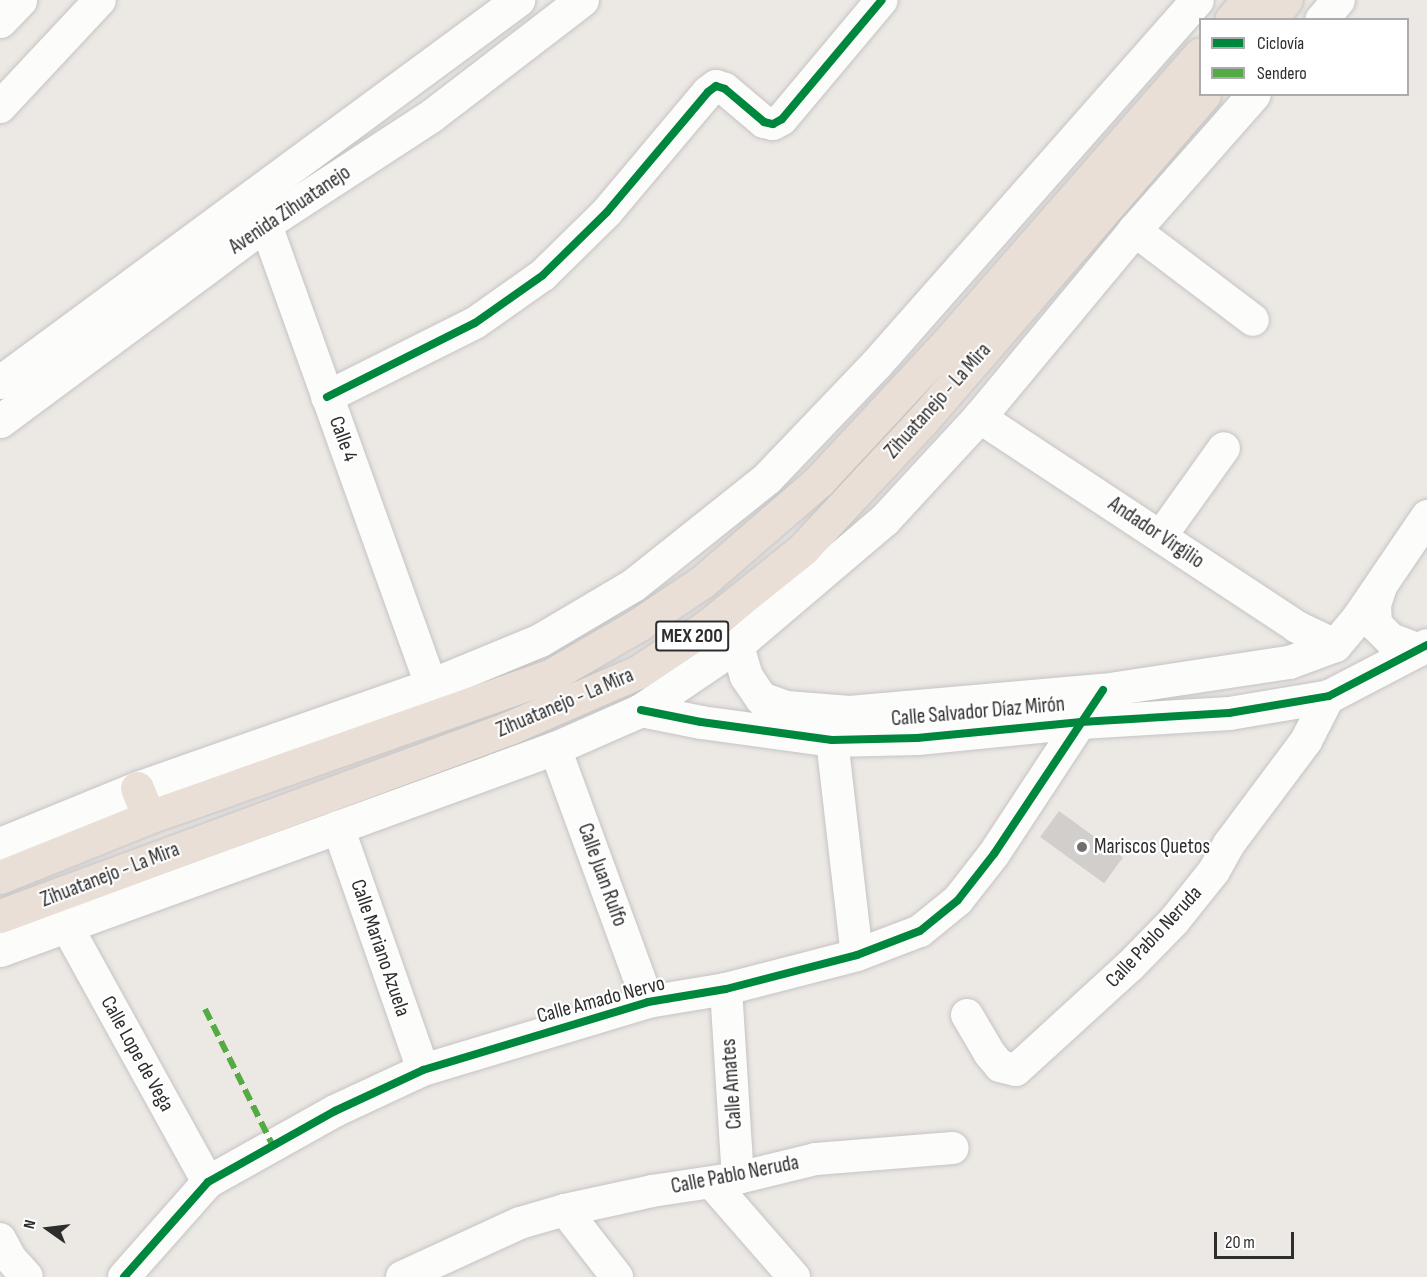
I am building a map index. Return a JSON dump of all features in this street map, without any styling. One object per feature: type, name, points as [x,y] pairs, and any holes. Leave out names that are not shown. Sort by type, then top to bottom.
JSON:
[{"type":"highway","points":[[1233,18],[1248,0]]},
{"type":"highway","points":[[1271,18],[1286,0]]},
{"type":"highway","name":"Zihuatanejo - La Mira","points":[[0,877],[149,817],[550,676],[638,625],[702,582],[819,481],[949,341],[1199,55]]},
{"type":"highway","name":"Zihuatanejo - La Mira","points":[[0,916],[509,728],[638,672],[706,627],[803,549],[819,532],[923,420],[1202,96]]},
{"type":"highway","points":[[137,788],[149,817]]},
{"type":"street","points":[[0,21],[20,0]]},
{"type":"street","points":[[0,107],[100,0]]},
{"type":"street","name":"Avenida Zihuatanejo","points":[[0,382],[518,0]]},
{"type":"street","name":"Avenida Zihuatanejo","points":[[0,421],[266,224],[432,115],[582,0]]},
{"type":"street","points":[[327,397],[475,323],[543,275],[607,212],[708,92],[716,86],[725,89],[764,122],[773,124],[782,119],[882,0]]},
{"type":"street","points":[[0,844],[137,788],[431,685],[540,640],[633,585],[768,478],[884,355],[1197,0]]},
{"type":"street","points":[[1323,18],[1338,0]]},
{"type":"street","points":[[0,950],[555,748],[641,710],[737,645],[884,520],[979,417],[1134,230],[1252,96]]},
{"type":"street","name":"Calle 4","points":[[255,194],[431,685]]},
{"type":"street","points":[[1134,230],[1253,320]]},
{"type":"street","name":"Andador Virgilio","points":[[979,417],[1296,627],[1335,645]]},
{"type":"street","points":[[1161,536],[1224,448]]},
{"type":"street","points":[[1335,645],[1427,516]]},
{"type":"street","points":[[1382,581],[1374,604],[1375,624],[1390,639],[1422,647]]},
{"type":"street","name":"Calle Salvador Díaz Mirón","points":[[737,645],[746,676],[761,698],[786,707],[849,712],[1103,690],[1289,662],[1335,645]]},
{"type":"street","name":"Calle Salvador Díaz Mirón","points":[[641,710],[701,722],[832,740],[917,738],[1081,722],[1229,713],[1329,696],[1422,647]]},
{"type":"street","name":"Calle Amado Nervo","points":[[124,1277],[208,1182],[335,1111],[423,1070],[648,1002],[726,989],[857,956],[920,931],[958,900],[994,854],[1103,690]]},
{"type":"street","name":"Calle Pablo Neruda","points":[[967,1015],[990,1054],[1000,1066],[1016,1070],[1130,966],[1174,921],[1214,871],[1229,844],[1300,749],[1329,696]]},
{"type":"street","points":[[832,740],[857,956]]},
{"type":"street","name":"Calle Juan Rulfo","points":[[555,748],[648,1002]]},
{"type":"street","name":"Calle Mariano Azuela","points":[[338,827],[423,1070]]},
{"type":"street","name":"Calle Lope de Vega","points":[[66,925],[208,1182]]},
{"type":"street","name":"Calle Amates","points":[[725,1181],[726,989]]},
{"type":"street","name":"Calle Pablo Neruda","points":[[402,1277],[520,1223],[565,1210],[652,1191],[725,1181],[816,1159],[953,1148]]},
{"type":"street","points":[[725,1181],[794,1277]]},
{"type":"street","points":[[565,1210],[617,1277]]},
{"type":"street","points":[[0,1239],[10,1258],[27,1277]]},
{"type":"building","name":"Mariscos Quetos","points":[[1059,811],[1123,857],[1104,883],[1040,837]]},
{"type":"marked path","points":[[205,1009],[273,1146]]},
{"type":"cycle path","points":[[327,397],[475,323],[543,275],[607,212],[708,92],[716,86],[725,89],[764,122],[773,124],[782,119],[882,0]]},
{"type":"cycle path","points":[[641,710],[701,722],[832,740],[917,738],[1081,722],[1229,713],[1329,696],[1427,645]]},
{"type":"cycle path","points":[[124,1277],[208,1182],[335,1111],[423,1070],[648,1002],[726,989],[857,955],[920,931],[958,900],[994,854],[1103,690]]},
{"type":"place","name":"Mariscos Quetos","points":[[1082,847]]}]
